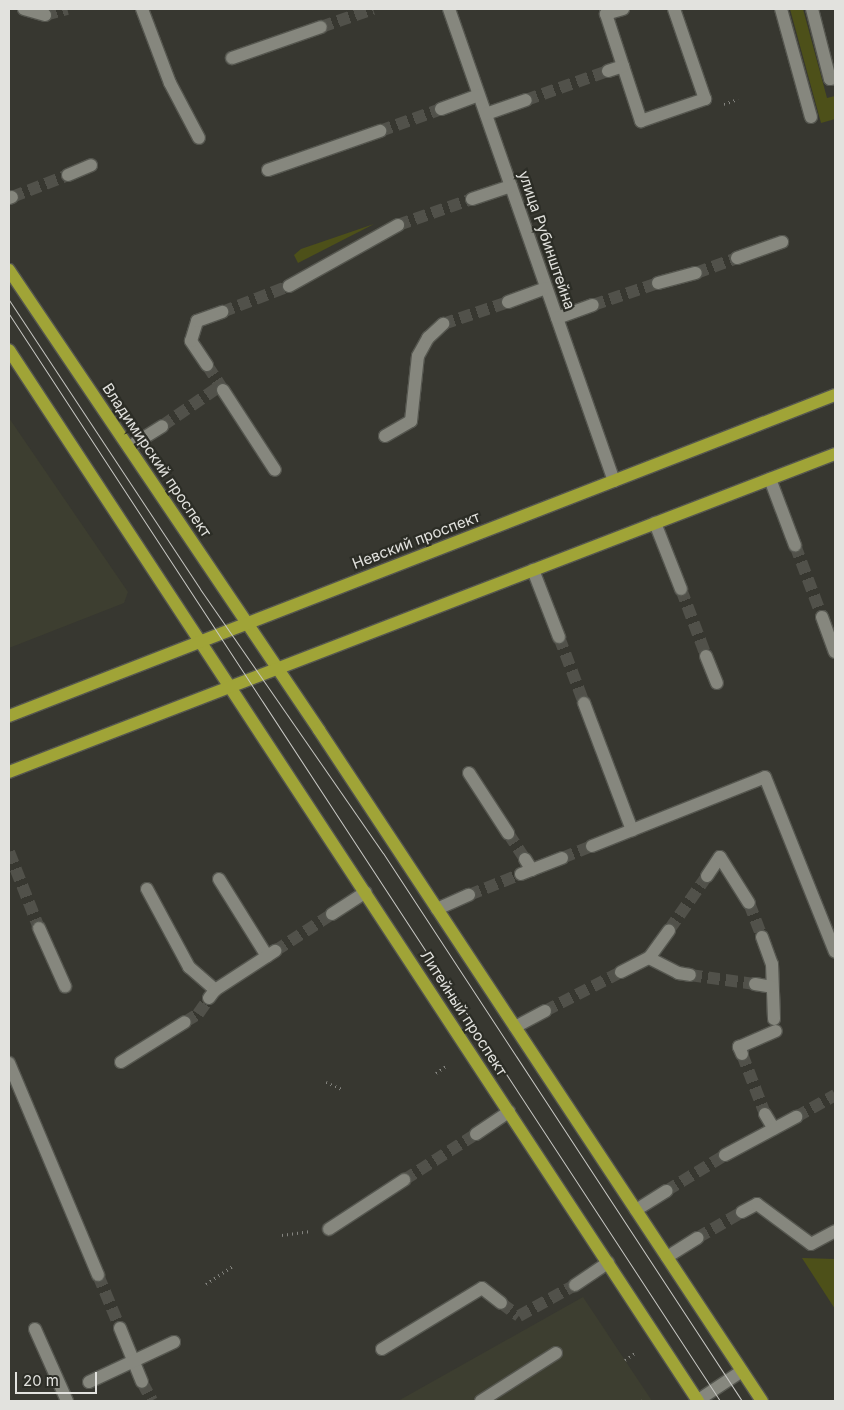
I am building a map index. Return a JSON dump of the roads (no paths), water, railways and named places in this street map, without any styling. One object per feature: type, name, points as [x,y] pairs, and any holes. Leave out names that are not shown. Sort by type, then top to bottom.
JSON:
[{"type":"main road","name":"Владимирский проспект","points":[[9,270],[278,668]]},
{"type":"main road","points":[[9,350],[202,642]]},
{"type":"main road","name":"Невский проспект","points":[[9,716],[835,395]]},
{"type":"main road","points":[[9,772],[835,454]]},
{"type":"main road","name":"Литейный проспект","points":[[202,642],[698,1401]]},
{"type":"main road","points":[[278,668],[762,1401]]},
{"type":"street","points":[[24,9],[45,15]]},
{"type":"street","points":[[142,9],[170,83],[200,138]]},
{"type":"street","name":"улица Рубинштейна","points":[[449,9],[614,481]]},
{"type":"street","points":[[623,9],[606,14],[641,121],[705,99],[674,9]]},
{"type":"street","points":[[780,9],[811,117]]},
{"type":"street","points":[[812,9],[830,79],[835,78]]},
{"type":"street","points":[[232,58],[321,28]]},
{"type":"street","points":[[608,71],[623,66]]},
{"type":"street","points":[[441,109],[479,95]]},
{"type":"street","points":[[486,114],[526,100]]},
{"type":"street","points":[[268,170],[380,131]]},
{"type":"street","points":[[68,175],[92,165]]},
{"type":"street","points":[[472,199],[511,186]]},
{"type":"street","points":[[289,286],[398,225]]},
{"type":"street","points":[[737,258],[782,242]]},
{"type":"street","points":[[658,283],[696,273]]},
{"type":"street","points":[[508,302],[546,288]]},
{"type":"street","points":[[557,318],[593,305]]},
{"type":"street","points":[[207,365],[191,341],[197,321],[222,312]]},
{"type":"street","points":[[385,436],[411,421],[418,356],[428,338],[443,324]]},
{"type":"street","points":[[223,390],[276,470]]},
{"type":"street","points":[[129,447],[162,426]]},
{"type":"street","points":[[770,479],[795,545]]},
{"type":"street","points":[[655,523],[681,589]]},
{"type":"street","points":[[533,570],[559,636]]},
{"type":"street","points":[[822,617],[835,652]]},
{"type":"street","points":[[706,656],[717,683]]},
{"type":"street","points":[[584,703],[632,830]]},
{"type":"street","points":[[469,773],[508,833]]},
{"type":"street","points":[[592,846],[765,777],[835,952]]},
{"type":"street","points":[[526,868],[562,858]]},
{"type":"street","points":[[707,876],[720,858],[750,903]]},
{"type":"street","points":[[147,889],[189,966],[212,994],[271,953],[219,879]]},
{"type":"street","points":[[332,914],[366,892]]},
{"type":"street","points":[[437,909],[469,895]]},
{"type":"street","points":[[39,928],[64,986]]},
{"type":"street","points":[[621,972],[650,958],[669,930]]},
{"type":"street","points":[[742,1054],[740,1047],[775,1025],[772,964],[762,937]]},
{"type":"street","points":[[650,958],[678,973],[690,974]]},
{"type":"street","points":[[755,984],[772,987]]},
{"type":"street","points":[[515,1027],[545,1011]]},
{"type":"street","points":[[121,1062],[184,1022]]},
{"type":"street","points":[[9,1062],[98,1275]]},
{"type":"street","points":[[476,1134],[509,1112]]},
{"type":"street","points":[[765,1114],[774,1129]]},
{"type":"street","points":[[725,1154],[796,1117]]},
{"type":"street","points":[[329,1229],[404,1180]]},
{"type":"street","points":[[636,1210],[666,1191]]},
{"type":"street","points":[[742,1212],[756,1204],[811,1244],[835,1231]]},
{"type":"street","points":[[667,1257],[697,1238]]},
{"type":"street","points":[[575,1285],[608,1263]]},
{"type":"street","points":[[382,1349],[482,1288],[501,1303]]},
{"type":"street","points":[[120,1328],[142,1382]]},
{"type":"street","points":[[35,1329],[67,1401]]},
{"type":"street","points":[[89,1382],[132,1359],[174,1342]]},
{"type":"street","points":[[481,1401],[556,1353]]},
{"type":"street","points":[[698,1401],[742,1371]]},
{"type":"tunnel","points":[[45,15],[67,9]]},
{"type":"tunnel","points":[[321,27],[373,9]]},
{"type":"tunnel","points":[[526,100],[608,71]]},
{"type":"tunnel","points":[[380,131],[441,109]]},
{"type":"tunnel","points":[[12,197],[68,175]]},
{"type":"tunnel","points":[[398,225],[472,199]]},
{"type":"tunnel","points":[[696,273],[737,258]]},
{"type":"tunnel","points":[[593,305],[658,283]]},
{"type":"tunnel","points":[[222,312],[289,286]]},
{"type":"tunnel","points":[[443,324],[508,302]]},
{"type":"tunnel","points":[[207,365],[223,390]]},
{"type":"tunnel","points":[[162,426],[220,386]]},
{"type":"tunnel","points":[[795,545],[822,617]]},
{"type":"tunnel","points":[[681,589],[706,656]]},
{"type":"tunnel","points":[[559,637],[584,703]]},
{"type":"tunnel","points":[[508,833],[525,859]]},
{"type":"tunnel","points":[[562,858],[592,846]]},
{"type":"tunnel","points":[[9,852],[39,928]]},
{"type":"tunnel","points":[[469,895],[521,874]]},
{"type":"tunnel","points":[[669,930],[707,876]]},
{"type":"tunnel","points":[[749,903],[762,937]]},
{"type":"tunnel","points":[[275,951],[332,914]]},
{"type":"tunnel","points":[[545,1011],[621,972]]},
{"type":"tunnel","points":[[690,975],[755,984]]},
{"type":"tunnel","points":[[185,1022],[198,1014],[209,998]]},
{"type":"tunnel","points":[[742,1054],[765,1114]]},
{"type":"tunnel","points":[[796,1117],[835,1095]]},
{"type":"tunnel","points":[[404,1180],[476,1134]]},
{"type":"tunnel","points":[[666,1191],[725,1155]]},
{"type":"tunnel","points":[[697,1238],[742,1212]]},
{"type":"tunnel","points":[[98,1275],[120,1328]]},
{"type":"tunnel","points":[[501,1303],[519,1316],[575,1285]]},
{"type":"tunnel","points":[[142,1382],[152,1401]]},
{"type":"tram line","points":[[9,300],[200,589],[383,853],[742,1401]]},
{"type":"tram line","points":[[9,314],[720,1401]]}]
